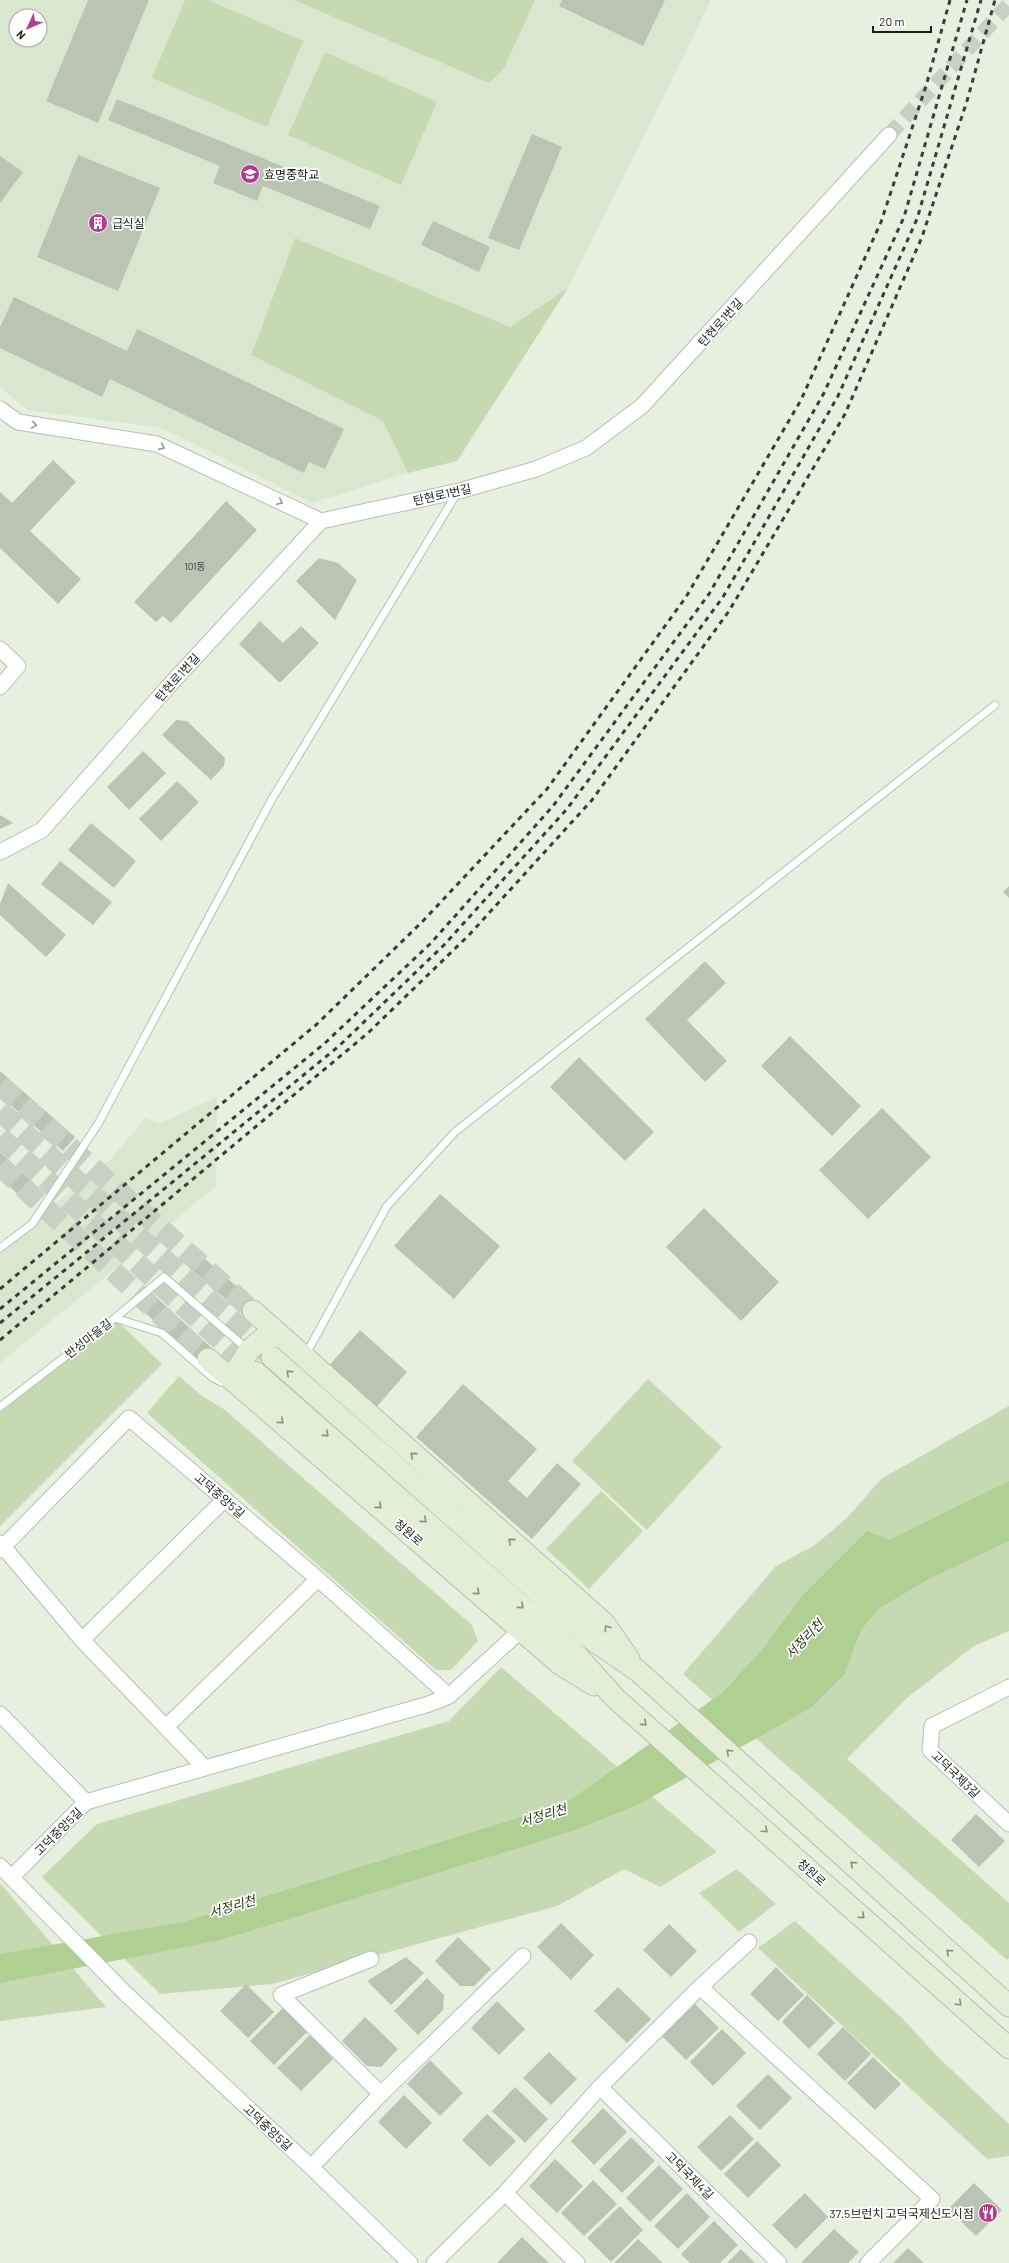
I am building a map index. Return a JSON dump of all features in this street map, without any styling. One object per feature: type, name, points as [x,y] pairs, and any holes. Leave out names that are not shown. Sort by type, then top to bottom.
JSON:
[{"type":"main road","points":[[253,1311],[304,1358],[604,1623],[638,1671]]},
{"type":"main road","points":[[238,1384],[236,1371],[249,1350],[265,1337],[281,1336]]},
{"type":"main road","points":[[272,1357],[590,1638],[638,1671],[1009,2006]]},
{"type":"main road","name":"청원로","points":[[208,1359],[560,1664],[615,1698]]},
{"type":"main road","name":"청원로","points":[[255,1372],[573,1651],[615,1698],[1009,2048]]},
{"type":"street","name":"탄현로1번길","points":[[0,852],[42,830],[167,688],[321,521],[459,491],[536,469],[586,448],[642,406],[889,135]]},
{"type":"street","points":[[0,409],[18,422],[157,444],[321,521]]},
{"type":"street","points":[[0,649],[18,666],[0,687]]},
{"type":"street","name":"고덕중앙5길","points":[[1,1547],[129,1418],[225,1499],[449,1696]]},
{"type":"street","points":[[82,1640],[225,1499]]},
{"type":"street","points":[[1,1547],[82,1640],[205,1768]]},
{"type":"street","points":[[166,1727],[318,1580]]},
{"type":"street","name":"고덕중앙5길","points":[[410,2263],[311,2167],[125,1993],[11,1878],[86,1802],[429,1704],[449,1696],[521,1630]]},
{"type":"street","name":"고덕국제3길","points":[[1009,1687],[932,1726],[930,1750],[1009,1824]]},
{"type":"street","points":[[0,1714],[86,1802]]},
{"type":"street","points":[[0,1866],[11,1878]]},
{"type":"street","points":[[434,2263],[505,2193],[600,2087],[700,1987],[749,1942]]},
{"type":"street","points":[[311,2167],[380,2094],[523,1956]]},
{"type":"street","points":[[372,1959],[281,1996],[380,2094]]},
{"type":"street","points":[[700,1987],[932,2199],[868,2263]]},
{"type":"street","name":"고덕국제4길","points":[[600,2087],[779,2263]]},
{"type":"street","points":[[505,2193],[577,2263]]},
{"type":"lane","points":[[0,1248],[32,1224],[98,1124],[272,799],[459,491]]},
{"type":"lane","points":[[304,1358],[387,1206],[455,1132],[995,705]]},
{"type":"lane","points":[[115,1318],[164,1277],[249,1350]]},
{"type":"lane","name":"반성마을길","points":[[0,1407],[115,1318],[162,1333],[212,1376],[263,1406]]},
{"type":"shaded area","points":[[0,0],[711,0],[568,288],[510,327],[295,239],[251,355],[383,421],[408,473],[312,503],[162,428],[28,410],[0,387]]},
{"type":"shaded area","points":[[185,0],[208,0],[303,41],[267,127],[152,78]]},
{"type":"shaded area","points":[[294,0],[535,0],[504,68],[489,83]]},
{"type":"shaded area","points":[[325,52],[437,102],[401,185],[288,135]]},
{"type":"shaded area","points":[[295,238],[510,327],[568,288],[457,461],[408,473],[383,421],[251,355]]},
{"type":"shaded area","points":[[217,1097],[216,1186],[0,1363],[0,1247],[109,1161],[145,1118],[159,1124]]},
{"type":"shaded area","points":[[114,1318],[162,1364],[0,1526],[0,1407]]},
{"type":"shaded area","points":[[179,1376],[201,1395],[225,1410],[472,1625],[478,1641],[451,1670],[436,1670],[147,1413]]},
{"type":"shaded area","points":[[648,1379],[722,1447],[647,1530],[572,1461]]},
{"type":"shaded area","points":[[1009,1406],[1009,1631],[974,1646],[907,1698],[847,1759],[1009,1903],[1009,1958],[1007,1960],[683,1674],[776,1566],[815,1545],[847,1518],[881,1479]]},
{"type":"shaded area","points":[[601,1491],[643,1531],[589,1589],[546,1549]]},
{"type":"shaded area","points":[[501,1667],[717,1852],[660,1887],[624,1869],[557,1906],[272,1984],[160,1994],[42,1877],[97,1824],[449,1721]]},
{"type":"shaded area","points":[[737,1869],[776,1904],[739,1932],[699,1893]]},
{"type":"shaded area","points":[[0,1883],[106,2007],[0,2021]]},
{"type":"shaded area","points":[[795,1921],[902,2018],[938,2057],[1009,2124],[1009,2156],[987,2159],[758,1948]]},
{"type":"water","name":"서정리천","points":[[1009,1481],[1009,1541],[927,1580],[878,1609],[861,1630],[844,1675],[812,1707],[639,1804],[573,1831],[221,1940],[0,1983],[0,1954],[183,1922],[566,1803],[723,1692],[762,1650],[802,1596],[867,1531],[889,1540]]},
{"type":"building","points":[[88,0],[149,0],[98,123],[46,101]]},
{"type":"building","points":[[562,0],[665,0],[643,46],[559,6]]},
{"type":"building","points":[[117,99],[380,206],[370,229],[263,186],[257,201],[213,183],[220,166],[108,120]]},
{"type":"building","points":[[532,134],[562,147],[519,250],[488,238]]},
{"type":"building","name":"급식실","points":[[78,155],[160,188],[118,291],[37,257]]},
{"type":"building","points":[[0,156],[23,172],[0,203]]},
{"type":"building","points":[[433,221],[490,247],[479,272],[421,245]]},
{"type":"building","points":[[14,297],[127,351],[137,329],[344,429],[325,469],[309,462],[304,473],[110,379],[102,397],[0,348],[0,327]]},
{"type":"building","points":[[53,460],[76,482],[30,531],[81,579],[58,604],[0,548],[0,492],[12,503]]},
{"type":"building","points":[[226,501],[257,530],[171,623],[163,616],[156,622],[134,602]]},
{"type":"building","points":[[319,558],[338,563],[357,580],[335,620],[296,581]]},
{"type":"building","points":[[260,621],[283,643],[301,626],[319,643],[280,683],[239,644]]},
{"type":"building","points":[[176,720],[187,721],[225,758],[224,766],[211,780],[162,735]]},
{"type":"building","points":[[143,751],[166,773],[129,810],[107,787]]},
{"type":"building","points":[[177,781],[199,802],[161,841],[139,819]]},
{"type":"building","points":[[0,815],[13,823],[0,829]]},
{"type":"building","points":[[91,823],[136,861],[114,888],[68,850]]},
{"type":"building","points":[[60,861],[112,902],[93,925],[41,884]]},
{"type":"building","points":[[8,883],[66,935],[46,957],[0,915],[0,904]]},
{"type":"building","points":[[1009,886],[1009,898],[1003,892]]},
{"type":"building","points":[[705,961],[726,983],[687,1020],[727,1061],[705,1082],[645,1019]]},
{"type":"building","points":[[790,1036],[861,1106],[832,1136],[761,1066]]},
{"type":"building","points":[[579,1057],[654,1132],[625,1161],[550,1087]]},
{"type":"building","points":[[0,1071],[75,1137],[63,1151],[0,1096]]},
{"type":"building","points":[[882,1108],[931,1157],[868,1219],[819,1170]]},
{"type":"building","points":[[0,1152],[34,1183],[21,1197],[0,1178]]},
{"type":"building","points":[[440,1194],[500,1246],[454,1299],[394,1246]]},
{"type":"building","points":[[704,1208],[779,1282],[741,1321],[666,1247]]},
{"type":"building","points":[[195,1250],[258,1305],[247,1318],[184,1263]]},
{"type":"building","points":[[156,1297],[216,1352],[203,1366],[143,1311]]},
{"type":"building","points":[[360,1330],[407,1372],[374,1410],[327,1368]]},
{"type":"building","points":[[463,1384],[537,1449],[508,1481],[527,1498],[557,1463],[581,1484],[532,1539],[416,1437]]},
{"type":"building","points":[[976,1814],[1005,1841],[979,1867],[951,1840]]},
{"type":"building","points":[[561,1923],[594,1955],[571,1980],[537,1947]]},
{"type":"building","points":[[669,1924],[697,1951],[671,1977],[643,1950]]},
{"type":"building","points":[[458,1937],[491,1969],[474,1986],[460,1986],[435,1961]]},
{"type":"building","points":[[406,1957],[424,1973],[391,2005],[367,1981]]},
{"type":"building","points":[[776,1967],[804,1995],[778,2021],[750,1994]]},
{"type":"building","points":[[427,1978],[444,1995],[443,2010],[418,2035],[394,2011]]},
{"type":"building","points":[[246,1984],[274,2012],[248,2038],[220,2011]]},
{"type":"building","points":[[618,1987],[651,2019],[627,2043],[594,2011]]},
{"type":"building","points":[[807,1995],[835,2023],[809,2049],[782,2022]]},
{"type":"building","points":[[497,2001],[525,2029],[499,2055],[471,2028]]},
{"type":"building","points":[[695,2004],[719,2028],[686,2060],[662,2036]]},
{"type":"building","points":[[283,2008],[307,2032],[274,2065],[250,2041]]},
{"type":"building","points":[[365,2017],[398,2049],[381,2067],[367,2066],[342,2041]]},
{"type":"building","points":[[843,2027],[871,2054],[845,2081],[817,2054]]},
{"type":"building","points":[[722,2029],[746,2053],[713,2086],[690,2062]]},
{"type":"building","points":[[310,2035],[333,2059],[301,2091],[277,2068]]},
{"type":"building","points":[[549,2052],[577,2079],[551,2105],[523,2078]]},
{"type":"building","points":[[873,2057],[901,2084],[875,2110],[847,2083]]},
{"type":"building","points":[[430,2060],[463,2093],[440,2116],[407,2084]]},
{"type":"building","points":[[768,2074],[792,2098],[760,2130],[736,2106]]},
{"type":"building","points":[[515,2087],[548,2119],[525,2143],[492,2111]]},
{"type":"building","points":[[404,2095],[432,2123],[406,2149],[378,2122]]},
{"type":"building","points":[[603,2108],[627,2132],[594,2165],[571,2141]]},
{"type":"building","points":[[487,2114],[516,2141],[490,2167],[462,2140]]},
{"type":"building","points":[[730,2115],[754,2139],[721,2171],[697,2147]]},
{"type":"building","points":[[631,2137],[655,2161],[622,2193],[599,2170]]},
{"type":"building","points":[[757,2141],[781,2165],[748,2198],[724,2174]]},
{"type":"building","points":[[555,2159],[583,2186],[557,2213],[529,2186]]},
{"type":"building","points":[[659,2165],[683,2189],[650,2222],[626,2198]]},
{"type":"building","points":[[593,2180],[617,2204],[584,2236],[561,2213]]},
{"type":"building","points":[[974,2183],[1002,2210],[976,2236],[948,2209]]},
{"type":"building","points":[[687,2193],[710,2217],[678,2249],[654,2226]]},
{"type":"building","points":[[805,2193],[828,2217],[796,2249],[772,2225]]},
{"type":"building","points":[[620,2206],[643,2230],[611,2262],[587,2238]]},
{"type":"building","points":[[714,2221],[738,2245],[720,2263],[690,2263],[681,2254]]},
{"type":"building","points":[[834,2229],[859,2252],[848,2263],[803,2263],[802,2262]]},
{"type":"building","points":[[522,2237],[549,2263],[497,2263]]},
{"type":"building","points":[[638,2239],[663,2263],[614,2263]]},
{"type":"building","points":[[908,2248],[924,2263],[893,2263]]},
{"type":"building","points":[[741,2249],[755,2263],[727,2263]]},
{"type":"tunnel","points":[[889,135],[1009,4]]},
{"type":"tunnel","points":[[0,1085],[253,1311]]},
{"type":"tunnel","points":[[0,1111],[270,1355]]},
{"type":"tunnel","points":[[0,1137],[255,1372]]},
{"type":"tunnel","points":[[0,1166],[208,1359]]},
{"type":"railway","points":[[0,1289],[317,1024],[422,922],[547,789],[686,597],[801,400],[881,222],[926,86],[950,0]]},
{"type":"railway","points":[[0,1309],[325,1043],[431,943],[553,806],[709,594],[824,393],[904,217],[967,0]]},
{"type":"railway","points":[[0,1323],[339,1046],[444,945],[567,809],[723,597],[838,396],[917,219],[981,0]]},
{"type":"railway","points":[[0,1340],[368,1033],[469,935],[592,800],[729,611],[845,414],[922,237],[967,101],[995,0]]},
{"type":"place","name":"효명중학교","points":[[250,174]]},
{"type":"place","name":"급식실","points":[[98,223]]},
{"type":"place","name":"37.5브런치 고덕국제신도시점","points":[[988,2213]]}]
